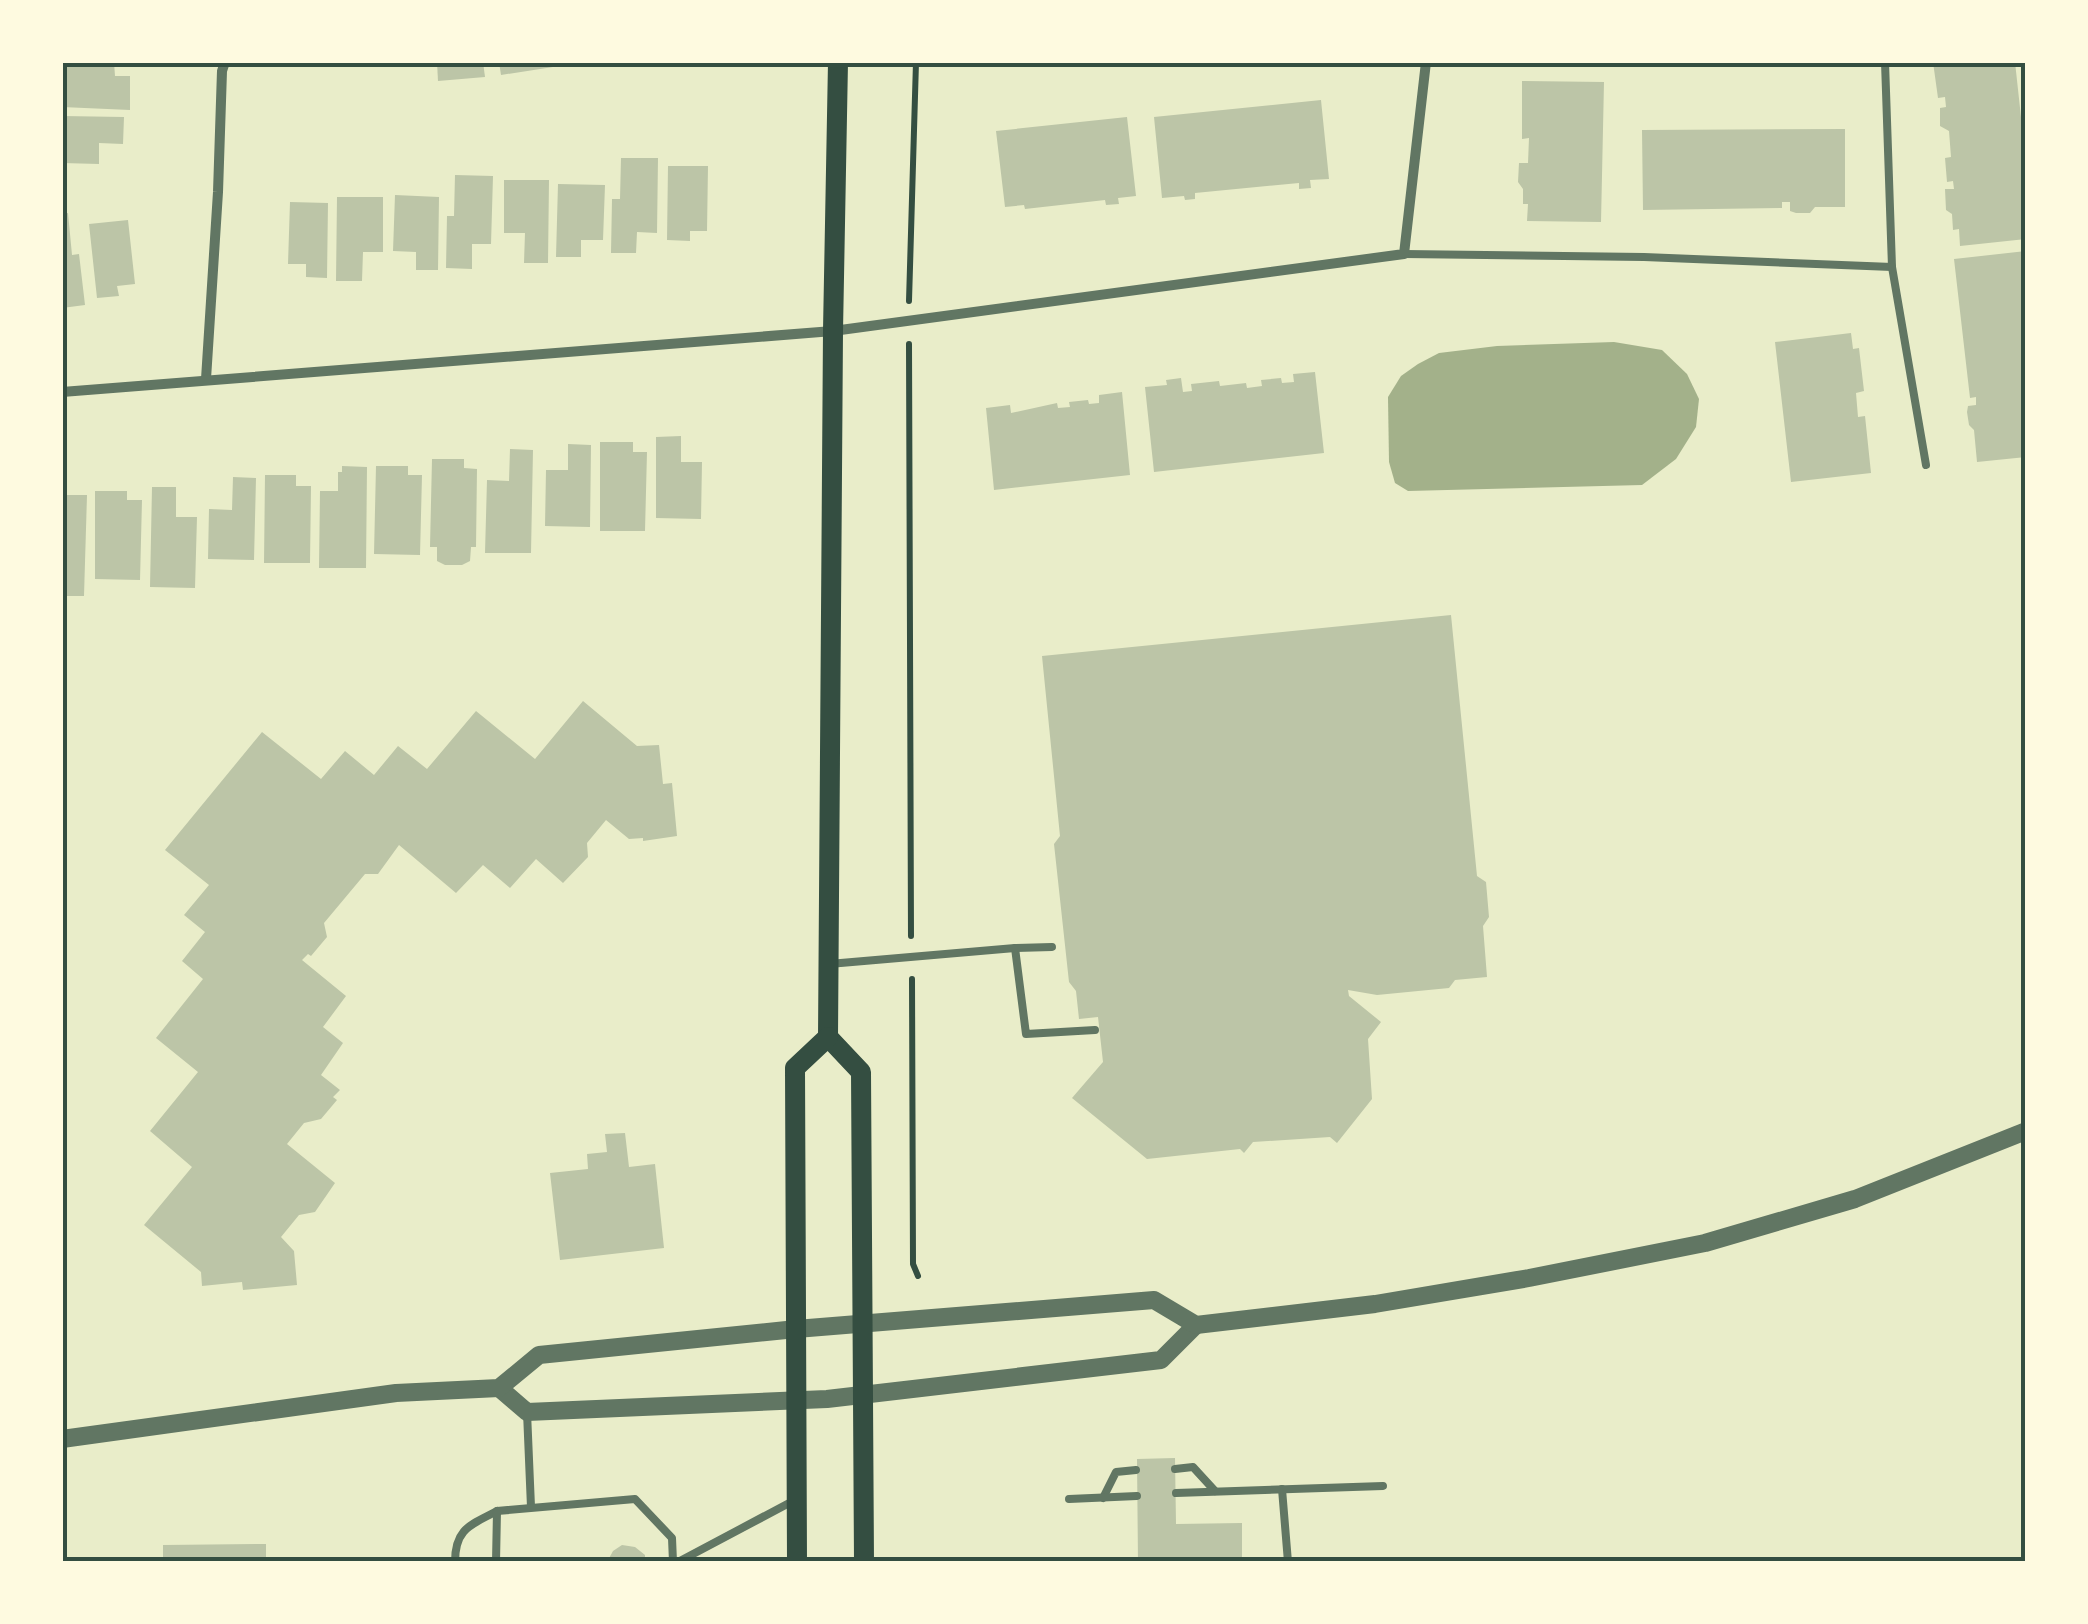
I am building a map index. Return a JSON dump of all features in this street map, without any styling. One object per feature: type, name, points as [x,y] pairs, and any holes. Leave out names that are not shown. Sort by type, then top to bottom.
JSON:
[{"type":"main road","points":[[838,62],[828,1037],[861,1072],[864,1562]]},
{"type":"main road","points":[[797,1562],[795,1068],[828,1037]]},
{"type":"street","points":[[206,379],[225,62]]},
{"type":"street","points":[[62,392],[833,332],[1404,254],[1426,62]]},
{"type":"street","points":[[62,1439],[396,1394],[499,1388],[539,1355],[796,1329],[1154,1300],[1196,1325],[1374,1304],[1705,1244],[1855,1199],[2026,1131]]},
{"type":"street","points":[[499,1388],[527,1412],[862,1396],[1162,1360],[1196,1325]]},
{"type":"lane","points":[[1885,62],[1892,267],[1926,465]]},
{"type":"lane","points":[[1404,254],[1644,257],[1892,267]]},
{"type":"lane","points":[[1016,948],[1026,1034],[1095,1030]]},
{"type":"lane","points":[[829,964],[1052,948]]},
{"type":"lane","points":[[527,1412],[531,1507]]},
{"type":"lane","points":[[1175,1469],[1193,1466],[1215,1491]]},
{"type":"lane","points":[[1103,1498],[1116,1472],[1136,1470]]},
{"type":"lane","points":[[1176,1494],[1383,1486]]},
{"type":"lane","points":[[1282,1489],[1288,1562]]},
{"type":"lane","points":[[1068,1499],[1137,1496]]},
{"type":"lane","points":[[455,1562],[459,1536],[497,1511],[635,1500],[672,1538],[675,1562],[796,1500]]},
{"type":"lane","points":[[496,1562],[497,1511]]},
{"type":"path","points":[[916,62],[908,321],[913,1264],[918,1276]]},
{"type":"shaded area","points":[[1614,342],[1662,350],[1687,374],[1699,399],[1696,427],[1676,459],[1642,485],[1408,491],[1395,483],[1389,462],[1388,397],[1401,376],[1418,364],[1439,353],[1497,346]]},
{"type":"building","points":[[62,62],[114,62],[115,76],[130,76],[130,110],[62,107]]},
{"type":"building","points":[[437,62],[483,62],[485,77],[438,81]]},
{"type":"building","points":[[499,62],[552,62],[553,67],[501,75]]},
{"type":"building","points":[[1933,62],[2015,62],[2026,163],[2026,239],[1960,246],[1959,229],[1953,230],[1952,214],[1946,210],[1945,189],[1954,189],[1953,181],[1947,182],[1945,158],[1951,157],[1949,131],[1940,126],[1940,108],[1946,107],[1945,97],[1938,98]]},
{"type":"building","points":[[1522,81],[1604,82],[1601,222],[1527,221],[1528,204],[1523,204],[1523,189],[1518,182],[1519,163],[1528,163],[1529,138],[1522,139]]},
{"type":"building","points":[[1321,100],[1329,179],[1310,180],[1311,188],[1299,189],[1299,183],[1195,193],[1195,199],[1162,198],[1154,117]]},
{"type":"building","points":[[62,116],[124,117],[123,144],[99,143],[99,164],[62,163]]},
{"type":"building","points":[[1127,117],[1136,196],[1118,198],[1119,204],[1106,205],[1105,200],[1025,209],[1024,205],[1005,207],[996,131]]},
{"type":"building","points":[[1845,129],[1845,207],[1815,207],[1810,213],[1796,213],[1790,211],[1790,202],[1782,202],[1782,208],[1643,210],[1642,130]]},
{"type":"building","points":[[621,158],[658,158],[657,233],[637,232],[636,253],[611,253],[612,199],[620,199]]},
{"type":"building","points":[[668,166],[708,166],[707,231],[690,231],[690,241],[667,240]]},
{"type":"building","points":[[455,175],[493,176],[491,244],[472,244],[472,269],[446,268],[447,216],[454,216]]},
{"type":"building","points":[[504,180],[549,180],[548,263],[524,263],[525,233],[504,233]]},
{"type":"building","points":[[558,184],[605,185],[603,240],[581,240],[581,257],[556,257]]},
{"type":"building","points":[[395,195],[439,197],[438,270],[416,270],[416,252],[393,251]]},
{"type":"building","points":[[337,197],[383,197],[383,252],[363,252],[362,281],[336,281]]},
{"type":"building","points":[[290,202],[328,203],[327,278],[306,277],[306,264],[288,264]]},
{"type":"building","points":[[68,213],[72,255],[79,254],[85,305],[62,308],[62,214]]},
{"type":"building","points":[[128,220],[135,284],[117,286],[119,296],[97,298],[89,224]]},
{"type":"building","points":[[2026,251],[2026,457],[1977,462],[1974,430],[1967,412],[1968,406],[1976,405],[1976,397],[1970,398],[1954,259]]},
{"type":"building","points":[[1851,333],[1853,349],[1859,348],[1864,391],[1856,393],[1858,417],[1865,416],[1871,473],[1791,482],[1775,342]]},
{"type":"building","points":[[1315,372],[1324,453],[1154,472],[1145,387],[1167,385],[1166,380],[1181,378],[1183,392],[1192,391],[1191,384],[1219,381],[1220,386],[1246,383],[1247,388],[1262,386],[1261,380],[1281,378],[1282,383],[1294,382],[1293,374]]},
{"type":"building","points":[[1122,392],[1130,475],[994,490],[986,408],[1010,405],[1011,413],[1057,403],[1058,408],[1070,407],[1069,402],[1099,403],[1099,395]]},
{"type":"building","points":[[681,436],[681,462],[702,462],[701,519],[656,518],[656,437]]},
{"type":"building","points":[[600,442],[633,442],[633,452],[647,452],[645,531],[600,531]]},
{"type":"building","points":[[568,444],[591,445],[590,527],[545,526],[546,470],[568,470]]},
{"type":"building","points":[[510,449],[533,450],[531,553],[485,553],[487,480],[509,481]]},
{"type":"building","points":[[432,459],[464,459],[464,468],[477,469],[476,547],[471,547],[470,561],[462,565],[437,561],[437,547],[430,547]]},
{"type":"building","points":[[342,466],[367,467],[366,568],[319,568],[320,491],[338,491],[338,472],[342,472]]},
{"type":"building","points":[[376,466],[408,466],[408,475],[422,475],[420,555],[374,554]]},
{"type":"building","points":[[265,475],[296,475],[296,486],[311,486],[310,563],[264,563]]},
{"type":"building","points":[[233,477],[256,478],[254,560],[208,559],[209,509],[232,510]]},
{"type":"building","points":[[152,487],[176,487],[176,517],[197,517],[195,588],[150,587]]},
{"type":"building","points":[[95,491],[127,491],[127,500],[142,500],[140,580],[95,579]]},
{"type":"building","points":[[63,495],[87,495],[84,596],[62,596]]},
{"type":"building","points":[[1451,615],[1477,876],[1486,882],[1489,917],[1483,926],[1487,977],[1455,980],[1449,988],[1377,995],[1348,990],[1349,996],[1381,1022],[1368,1039],[1372,1099],[1337,1143],[1330,1137],[1253,1142],[1244,1153],[1240,1149],[1147,1159],[1072,1098],[1103,1062],[1098,1017],[1079,1019],[1076,991],[1069,982],[1054,844],[1060,836],[1042,656]]},
{"type":"building","points":[[583,701],[637,746],[659,745],[663,784],[672,783],[677,836],[629,839],[606,820],[587,843],[588,857],[563,883],[536,859],[510,888],[483,865],[456,893],[399,845],[378,874],[365,874],[324,923],[327,937],[311,956],[308,954],[302,960],[346,996],[323,1027],[343,1043],[321,1075],[340,1090],[333,1097],[337,1100],[321,1119],[304,1123],[287,1144],[335,1183],[315,1212],[299,1215],[281,1237],[294,1251],[297,1285],[243,1290],[242,1282],[202,1286],[201,1272],[144,1225],[192,1167],[150,1131],[198,1072],[156,1038],[203,979],[182,961],[205,932],[184,915],[209,885],[165,850],[262,732],[321,779],[345,751],[374,775],[398,746],[427,769],[476,711],[535,759]]},
{"type":"building","points":[[625,1133],[629,1167],[655,1164],[664,1248],[560,1260],[550,1173],[588,1169],[587,1154],[607,1152],[605,1134]]},
{"type":"building","points":[[1175,1458],[1176,1524],[1242,1523],[1242,1561],[1138,1562],[1137,1459]]},
{"type":"building","points":[[266,1544],[266,1562],[163,1562],[163,1545]]},
{"type":"building","points":[[622,1545],[635,1547],[645,1555],[645,1562],[607,1562]]}]
